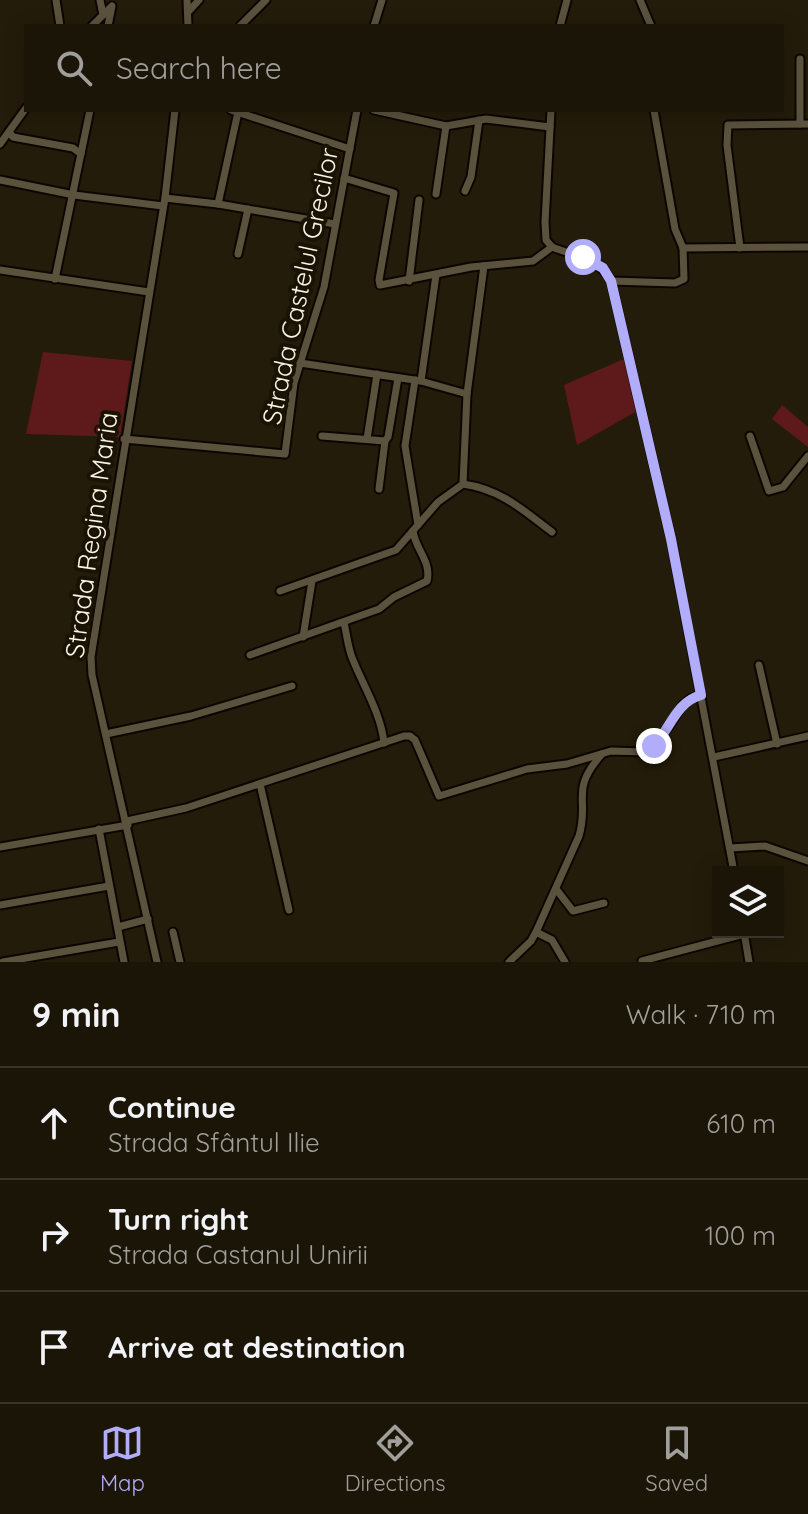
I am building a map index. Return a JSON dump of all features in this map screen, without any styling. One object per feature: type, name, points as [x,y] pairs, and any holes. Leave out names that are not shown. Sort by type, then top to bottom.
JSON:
[{"type":"street","points":[[56,0],[60,24]]},
{"type":"street","points":[[100,0],[103,15]]},
{"type":"street","points":[[187,0],[188,24]]},
{"type":"street","points":[[189,11],[199,0]]},
{"type":"street","points":[[242,24],[266,0]]},
{"type":"street","points":[[375,24],[382,0]]},
{"type":"street","points":[[561,24],[567,0]]},
{"type":"street","points":[[640,0],[650,24]]},
{"type":"street","points":[[94,24],[112,6],[108,24]]},
{"type":"street","points":[[740,248],[727,145],[728,125],[804,124],[800,59]]},
{"type":"street","points":[[0,144],[24,111]]},
{"type":"street","points":[[55,279],[90,112]]},
{"type":"street","name":"Strada Regina Maria","points":[[157,962],[92,675],[91,657],[164,202],[175,112]]},
{"type":"street","points":[[218,204],[234,112]]},
{"type":"street","points":[[237,112],[350,149]]},
{"type":"street","name":"Strada Castelul Grecilor","points":[[124,439],[285,454],[294,383],[324,287],[357,112]]},
{"type":"street","points":[[383,112],[446,126],[482,120],[550,127]]},
{"type":"street","points":[[465,191],[471,177],[482,120],[487,112]]},
{"type":"street","points":[[551,112],[545,235],[552,247],[603,268],[611,281],[671,539],[733,866]]},
{"type":"street","points":[[611,281],[679,282],[684,279],[683,248],[675,229],[654,112]]},
{"type":"street","points":[[436,194],[446,126]]},
{"type":"street","points":[[9,132],[13,137],[73,148],[81,154]]},
{"type":"street","points":[[344,178],[394,193],[378,283],[385,286],[456,269],[533,261],[552,247]]},
{"type":"street","points":[[0,180],[74,195],[218,204],[335,224]]},
{"type":"street","points":[[409,281],[419,200]]},
{"type":"street","points":[[238,254],[248,209]]},
{"type":"street","points":[[683,248],[808,247]]},
{"type":"street","points":[[463,484],[467,394],[484,266]]},
{"type":"street","points":[[0,270],[149,292]]},
{"type":"street","points":[[250,655],[379,609],[394,597],[427,581],[428,567],[414,539],[405,446],[436,275]]},
{"type":"street","points":[[300,363],[418,381],[467,394]]},
{"type":"street","points":[[367,439],[377,374]]},
{"type":"street","points":[[379,489],[398,378]]},
{"type":"street","points":[[322,436],[385,441]]},
{"type":"street","points":[[750,436],[769,491],[783,487],[808,456]]},
{"type":"street","points":[[280,591],[396,550],[450,491],[463,484],[494,491],[515,502],[552,532]]},
{"type":"street","points":[[303,637],[312,581]]},
{"type":"street","points":[[344,623],[352,659],[383,731],[384,743]]},
{"type":"street","points":[[759,665],[777,744]]},
{"type":"street","points":[[106,734],[191,716],[292,686]]},
{"type":"street","points":[[0,847],[99,829],[186,808],[404,736],[413,738],[439,796],[527,769],[567,764],[604,753],[641,753],[650,750],[660,740],[682,706],[701,695]]},
{"type":"street","points":[[714,757],[807,740]]},
{"type":"street","points":[[509,962],[531,941],[556,889],[583,825],[580,795],[583,781],[604,753]]},
{"type":"street","points":[[260,784],[289,910]]},
{"type":"street","points":[[99,829],[124,962]]},
{"type":"street","points":[[730,848],[765,846],[808,861]]},
{"type":"street","points":[[0,905],[109,886]]},
{"type":"street","points":[[556,889],[573,911],[604,903]]},
{"type":"street","points":[[118,927],[148,919]]},
{"type":"street","points":[[173,932],[180,962]]},
{"type":"street","points":[[536,932],[552,940],[565,962]]},
{"type":"street","points":[[642,961],[726,938]]},
{"type":"street","points":[[745,938],[749,962]]},
{"type":"street","points":[[3,962],[119,942]]},
{"type":"shaded area","points":[[43,352],[132,361],[120,437],[26,434]]},
{"type":"shaded area","points":[[626,358],[637,411],[577,445],[564,385]]},
{"type":"shaded area","points":[[782,405],[808,427],[808,447],[772,419]]},
{"type":"route","points":[[583,257],[603,268],[611,281],[671,539],[701,695],[682,706],[654,746]]}]
